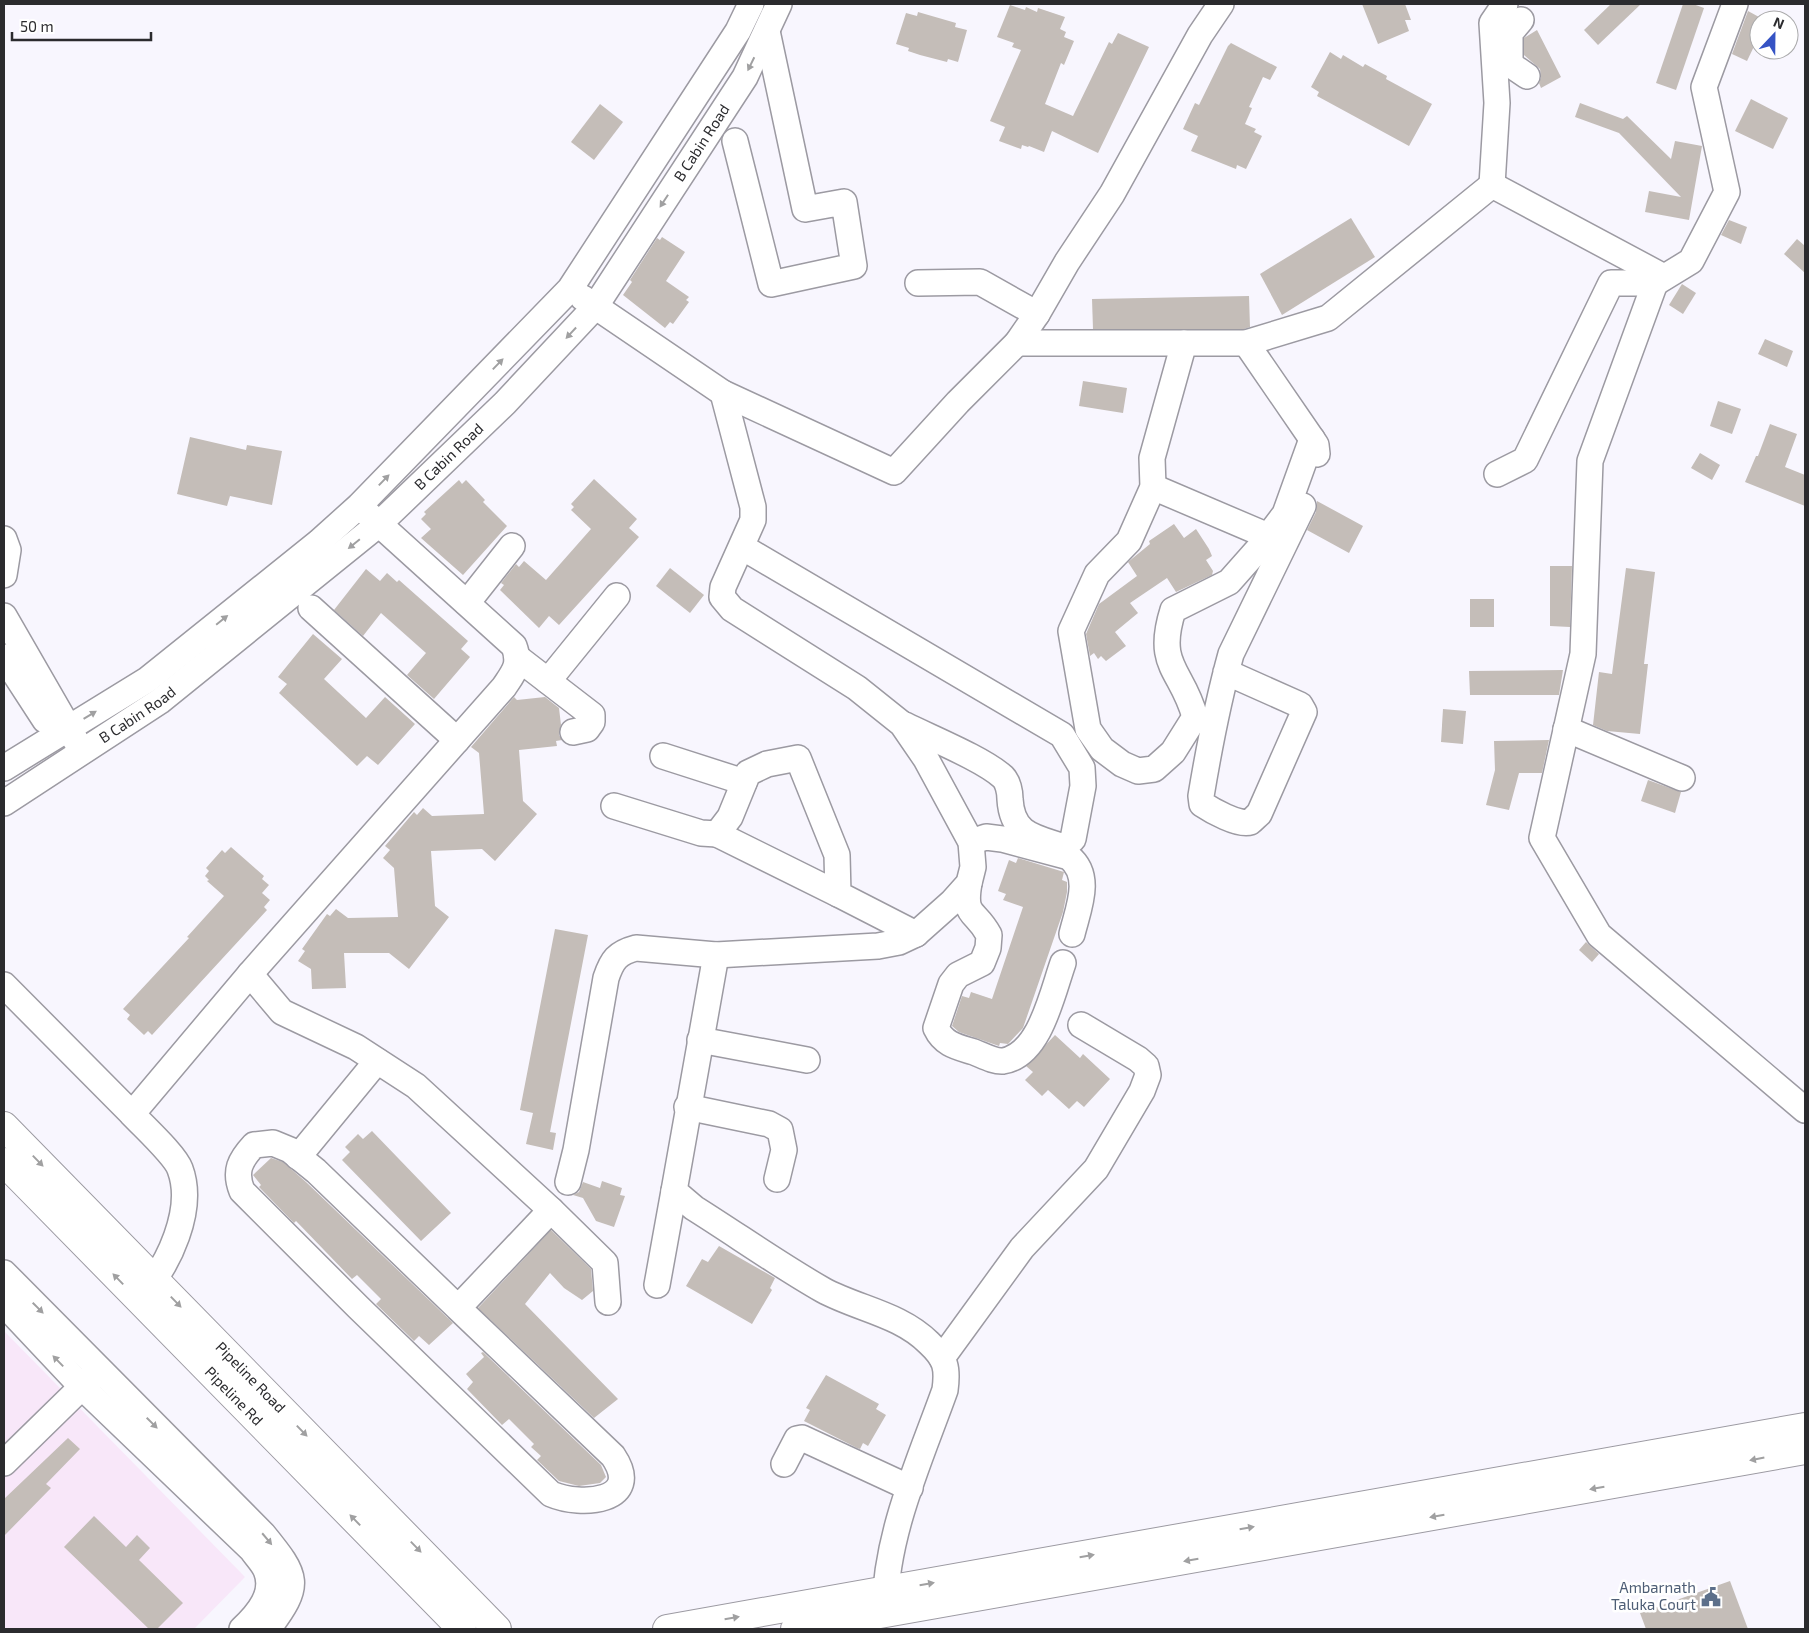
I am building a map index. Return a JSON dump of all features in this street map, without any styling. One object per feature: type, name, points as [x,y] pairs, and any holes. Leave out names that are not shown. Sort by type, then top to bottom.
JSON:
[{"type":"main road","name":"Pipeline Road","points":[[4,1126],[146,1289],[497,1629]]},
{"type":"main road","name":"Pipeline Rd","points":[[4,1162],[146,1289],[462,1629]]},
{"type":"main road","points":[[795,1629],[885,1602],[1805,1427]]},
{"type":"main road","points":[[667,1629],[885,1602],[1805,1450]]},
{"type":"street","points":[[4,768],[62,732],[154,690],[359,506],[570,289],[738,31],[751,4]]},
{"type":"street","name":"B Cabin Road","points":[[4,803],[76,756],[154,690],[379,524],[506,403],[595,306],[745,77],[779,4]]},
{"type":"street","points":[[570,289],[723,393],[894,472],[1017,343],[1112,194],[1196,43],[1221,4]]},
{"type":"street","points":[[1497,474],[1525,460],[1611,283],[1660,280],[1691,262],[1727,192],[1704,87],[1735,4]]},
{"type":"street","points":[[1017,343],[1246,343],[1328,318],[1492,185],[1497,103],[1510,64],[1492,23],[1513,12]]},
{"type":"street","points":[[735,141],[771,284],[854,266],[844,202],[805,209],[767,31]]},
{"type":"street","points":[[1492,185],[1660,280]]},
{"type":"street","points":[[1660,280],[1590,461],[1583,654],[1542,838],[1599,935],[1805,1110]]},
{"type":"street","points":[[918,283],[980,282],[1037,314]]},
{"type":"street","points":[[1184,343],[1152,458],[1153,487],[1129,541],[1097,574],[1070,631],[1088,729],[1102,748],[1122,764],[1138,772],[1154,769],[1173,752],[1195,717],[1190,699],[1171,667],[1167,655],[1167,630],[1173,610],[1229,582],[1268,536],[1285,514],[1312,439]]},
{"type":"street","points":[[1226,672],[1300,705],[1304,712],[1259,814],[1252,822],[1244,823],[1211,810],[1202,804],[1201,796],[1215,719],[1226,672],[1231,654],[1264,590],[1316,479],[1316,445],[1246,343]]},
{"type":"street","points":[[723,393],[753,507],[754,520],[723,587],[722,596],[732,609],[857,688],[902,724],[974,759],[1004,778],[1010,791],[1011,814],[1019,828],[1042,840],[1064,847],[1073,839],[1084,786],[1082,768],[1062,735],[742,547]]},
{"type":"street","points":[[1153,487],[1268,536]]},
{"type":"street","points":[[359,506],[514,646],[518,658],[592,715],[592,722],[587,729],[573,732]]},
{"type":"street","points":[[4,539],[8,550],[4,575]]},
{"type":"street","points":[[467,603],[512,546]]},
{"type":"street","points":[[548,681],[617,596]]},
{"type":"street","points":[[310,608],[457,740]]},
{"type":"street","points":[[4,616],[76,756]]},
{"type":"street","points":[[4,657],[62,732]]},
{"type":"street","points":[[132,1114],[250,974],[504,687],[514,672],[518,658]]},
{"type":"street","points":[[902,724],[926,759],[971,842],[973,867],[966,902],[968,909],[989,935],[988,948],[982,963],[958,975],[951,984],[936,1028],[940,1037],[950,1044],[1001,1061],[1018,1055],[1027,1049],[1035,1037],[1063,963]]},
{"type":"street","points":[[1566,729],[1682,778]]},
{"type":"street","points":[[663,756],[744,782]]},
{"type":"street","points":[[717,834],[730,817],[748,773],[767,764],[798,758],[838,855],[838,894]]},
{"type":"street","points":[[614,806],[701,833],[717,834],[916,934]]},
{"type":"street","points":[[971,842],[986,837],[1002,839],[1069,857],[1078,864],[1084,886],[1072,934]]},
{"type":"street","points":[[568,1182],[576,1150],[606,978],[615,957],[624,951],[636,948],[716,955],[878,946],[899,942],[916,934],[952,902],[969,883]]},
{"type":"street","points":[[657,1285],[716,955]]},
{"type":"street","points":[[250,974],[282,1012],[356,1047],[416,1086],[551,1210],[605,1263],[608,1302]]},
{"type":"street","points":[[4,985],[132,1114],[180,1167],[184,1187],[183,1210],[171,1254],[146,1289]]},
{"type":"street","points":[[942,1358],[1022,1248],[1096,1169],[1142,1091],[1148,1076],[1146,1066],[1138,1058],[1081,1025]]},
{"type":"street","points":[[700,1040],[807,1060]]},
{"type":"street","points":[[298,1157],[377,1061]]},
{"type":"street","points":[[688,1107],[769,1124],[780,1130],[784,1150],[777,1179]]},
{"type":"street","points":[[273,1144],[290,1150],[458,1308],[613,1456],[621,1468],[623,1478],[618,1489],[608,1497],[586,1502],[562,1499],[551,1494],[358,1307],[242,1190],[238,1180],[238,1168],[244,1156],[254,1145],[273,1144]]},
{"type":"street","points":[[674,1191],[694,1208],[825,1291],[892,1318],[928,1341],[942,1358],[947,1372],[945,1390],[901,1514],[885,1602]]},
{"type":"street","points":[[458,1308],[551,1210]]},
{"type":"street","points":[[4,1273],[91,1378]]},
{"type":"street","points":[[4,1304],[91,1378],[203,1489],[252,1550],[280,1590],[284,1607],[268,1629]]},
{"type":"street","points":[[4,1463],[91,1378]]},
{"type":"street","points":[[784,1464],[793,1444],[797,1439],[802,1438],[910,1488]]},
{"type":"street","points":[[242,1629],[266,1600],[280,1590]]},
{"type":"shaded area","points":[[4,1331],[245,1577],[194,1629],[4,1629]]},
{"type":"building","points":[[1362,4],[1405,4],[1411,20],[1405,20],[1409,31],[1378,44]]},
{"type":"building","points":[[1611,4],[1641,4],[1598,45],[1584,30]]},
{"type":"building","points":[[1683,4],[1693,4],[1704,8],[1676,90],[1656,83]]},
{"type":"building","points":[[1010,5],[1025,10],[1026,7],[1037,12],[1038,8],[1065,17],[1060,29],[1066,32],[1064,37],[1074,41],[1064,65],[1061,63],[1045,104],[1073,116],[1109,42],[1112,44],[1118,33],[1149,47],[1098,153],[1052,131],[1044,152],[1022,145],[1021,149],[999,141],[1005,127],[990,121],[1021,50],[1012,47],[1014,43],[997,37]]},
{"type":"building","points":[[1748,11],[1749,57],[1747,61],[1732,54]]},
{"type":"building","points":[[918,12],[956,23],[955,27],[967,30],[958,62],[948,59],[947,62],[920,55],[908,51],[909,48],[896,44],[906,13],[917,16]]},
{"type":"building","points":[[1537,30],[1561,77],[1541,88],[1539,83],[1541,77],[1540,69],[1524,55],[1524,38]]},
{"type":"building","points":[[1231,43],[1277,67],[1270,80],[1263,77],[1249,107],[1252,108],[1245,124],[1256,129],[1254,132],[1262,136],[1246,169],[1237,165],[1236,169],[1191,151],[1198,136],[1183,129],[1195,103],[1199,105]]},
{"type":"building","points":[[1330,52],[1341,59],[1343,55],[1363,67],[1365,64],[1387,76],[1386,79],[1432,104],[1409,146],[1317,96],[1319,92],[1311,87]]},
{"type":"building","points":[[1751,99],[1788,118],[1773,149],[1735,131]]},
{"type":"building","points":[[1580,103],[1623,119],[1627,116],[1671,159],[1675,141],[1702,146],[1689,220],[1645,212],[1649,191],[1681,197],[1619,133],[1575,117]]},
{"type":"building","points":[[600,104],[623,122],[594,160],[571,142]]},
{"type":"building","points":[[1351,218],[1375,257],[1282,315],[1260,274]]},
{"type":"building","points":[[1729,220],[1747,227],[1741,244],[1721,235]]},
{"type":"building","points":[[662,237],[685,252],[666,281],[689,297],[686,300],[689,302],[673,324],[670,322],[665,328],[623,295],[632,282],[630,280],[657,238],[660,240]]},
{"type":"building","points":[[1797,239],[1805,246],[1805,273],[1784,254]]},
{"type":"building","points":[[1682,284],[1696,293],[1683,314],[1669,305]]},
{"type":"building","points":[[1249,296],[1250,327],[1244,329],[1093,329],[1092,299]]},
{"type":"building","points":[[1765,339],[1793,351],[1787,367],[1758,354]]},
{"type":"building","points":[[1083,381],[1127,388],[1123,413],[1079,406]]},
{"type":"building","points":[[1718,401],[1741,409],[1732,434],[1710,426]]},
{"type":"building","points":[[1770,424],[1797,434],[1785,467],[1805,475],[1805,506],[1745,482],[1756,456],[1758,456]]},
{"type":"building","points":[[190,437],[246,450],[247,445],[282,451],[272,505],[230,496],[227,506],[177,494]]},
{"type":"building","points":[[1700,453],[1720,465],[1712,480],[1691,468]]},
{"type":"building","points":[[594,479],[637,519],[629,528],[639,537],[559,625],[549,616],[539,628],[500,590],[504,585],[501,583],[516,564],[519,567],[524,561],[546,580],[591,529],[571,510],[574,507],[571,504]]},
{"type":"building","points":[[459,480],[462,484],[466,480],[485,500],[483,502],[507,526],[463,575],[421,538],[431,529],[421,519],[426,514],[424,512]]},
{"type":"building","points":[[1317,501],[1363,526],[1349,553],[1307,530],[1316,512]]},
{"type":"building","points":[[1174,524],[1184,538],[1196,529],[1212,556],[1206,560],[1213,571],[1212,575],[1176,592],[1167,578],[1130,603],[1138,613],[1115,632],[1126,646],[1106,661],[1101,656],[1098,659],[1094,653],[1090,656],[1086,634],[1099,604],[1137,576],[1128,562],[1150,544],[1149,541]]},
{"type":"building","points":[[1550,566],[1572,566],[1570,627],[1550,626]]},
{"type":"building","points":[[670,568],[704,595],[690,613],[656,586]]},
{"type":"building","points":[[1626,568],[1655,572],[1644,664],[1648,664],[1640,734],[1607,731],[1593,725],[1599,672],[1612,674]]},
{"type":"building","points":[[366,569],[380,581],[387,573],[397,582],[399,580],[468,641],[461,649],[470,657],[434,699],[407,675],[426,653],[381,613],[363,636],[334,610]]},
{"type":"building","points":[[1470,599],[1494,599],[1494,627],[1470,627]]},
{"type":"building","points":[[313,634],[342,659],[324,679],[366,718],[385,697],[415,724],[378,765],[367,756],[357,766],[279,693],[287,684],[278,677]]},
{"type":"building","points":[[1563,670],[1559,695],[1470,695],[1469,671]]},
{"type":"building","points":[[514,697],[517,700],[545,697],[559,708],[561,725],[559,735],[562,740],[556,741],[557,746],[519,750],[523,801],[537,814],[495,861],[482,849],[431,851],[435,906],[449,917],[409,969],[389,953],[344,953],[346,988],[312,989],[311,969],[298,961],[305,951],[302,949],[327,914],[330,916],[336,909],[348,918],[398,917],[394,868],[383,858],[390,850],[385,846],[414,812],[417,815],[423,808],[432,816],[484,814],[479,753],[471,747]]},
{"type":"building","points":[[1443,709],[1466,711],[1463,744],[1441,742]]},
{"type":"building","points":[[1549,740],[1542,773],[1519,773],[1509,810],[1486,805],[1495,770],[1494,741]]},
{"type":"building","points":[[1648,780],[1681,792],[1675,813],[1641,801]]},
{"type":"building","points":[[231,847],[264,876],[262,879],[269,885],[262,893],[270,900],[264,907],[267,910],[152,1035],[148,1031],[144,1035],[127,1019],[130,1015],[123,1009],[189,938],[187,937],[224,896],[207,881],[209,880],[205,876],[209,871],[206,868],[222,850],[225,853]]},
{"type":"building","points":[[1018,858],[1064,872],[1062,880],[1067,882],[1067,892],[1063,912],[1023,1028],[1008,1044],[1000,1043],[999,1046],[959,1032],[952,1026],[962,996],[969,998],[971,992],[992,999],[1023,907],[1003,900],[1006,894],[998,891],[1009,860],[1016,863]]},
{"type":"building","points":[[555,929],[588,935],[550,1132],[556,1133],[553,1150],[526,1144],[533,1113],[520,1110]]},
{"type":"building","points":[[1586,942],[1599,954],[1592,962],[1579,950]]},
{"type":"building","points":[[1055,1035],[1080,1058],[1083,1054],[1110,1079],[1084,1107],[1077,1101],[1069,1109],[1048,1090],[1042,1096],[1025,1080],[1033,1072],[1026,1066]]},
{"type":"building","points":[[372,1131],[451,1213],[421,1241],[342,1160],[350,1152],[345,1147],[358,1134],[363,1139]]},
{"type":"building","points":[[271,1158],[283,1162],[306,1182],[453,1323],[429,1345],[419,1336],[414,1341],[376,1304],[381,1299],[357,1275],[352,1279],[296,1221],[294,1223],[259,1187],[261,1185],[253,1175]]},
{"type":"building","points":[[602,1181],[622,1188],[620,1195],[625,1196],[614,1227],[596,1221],[583,1198],[573,1195],[579,1192],[583,1182],[600,1188]]},
{"type":"building","points":[[551,1230],[591,1269],[593,1291],[582,1300],[564,1288],[550,1273],[525,1304],[618,1399],[594,1418],[478,1308]]},
{"type":"building","points":[[719,1246],[775,1278],[770,1288],[772,1290],[752,1324],[686,1286],[702,1259],[708,1262]]},
{"type":"building","points":[[483,1352],[601,1465],[606,1477],[600,1483],[579,1486],[559,1481],[537,1460],[541,1456],[531,1447],[534,1444],[509,1419],[502,1425],[467,1389],[473,1382],[466,1374],[484,1357],[481,1353]]},
{"type":"building","points":[[826,1375],[879,1404],[876,1409],[886,1415],[868,1446],[863,1443],[860,1449],[857,1448],[804,1421],[810,1410],[806,1408]]},
{"type":"building","points":[[68,1438],[80,1449],[46,1484],[51,1488],[4,1536],[4,1499]]},
{"type":"building","points":[[94,1516],[126,1547],[137,1535],[150,1548],[139,1560],[183,1603],[157,1629],[149,1629],[64,1547]]},
{"type":"building","name":"Ambarnath Taluka Court","points":[[1730,1581],[1748,1629],[1646,1629],[1640,1613]]},
{"type":"place","name":"Ambarnath Taluka Court","points":[[1711,1597]]}]
